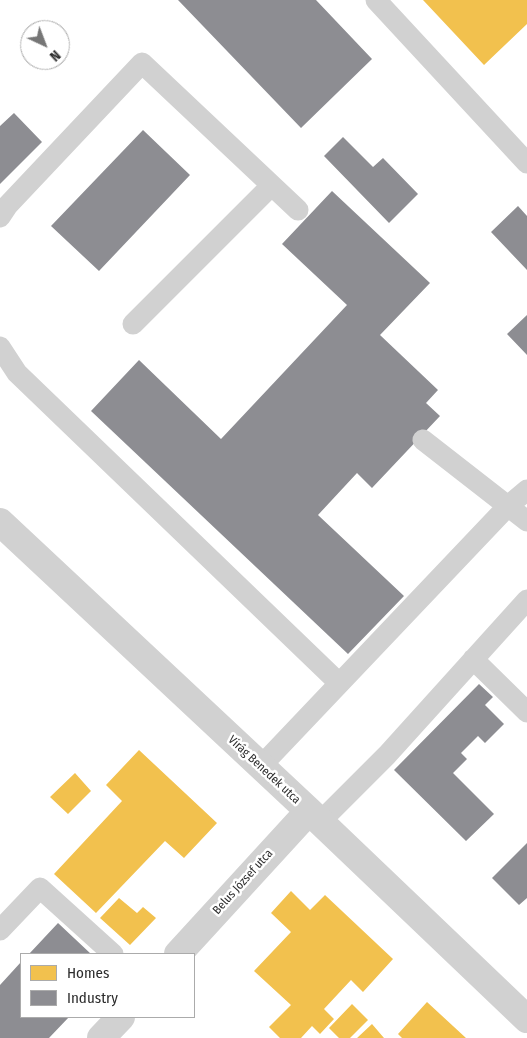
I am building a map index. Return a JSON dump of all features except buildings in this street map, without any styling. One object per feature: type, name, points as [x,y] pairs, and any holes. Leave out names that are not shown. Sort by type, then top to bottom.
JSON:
[{"type":"street","name":"Virág Benedek utca","points":[[0,522],[261,766],[527,1019]]},
{"type":"street","name":"Belus József utca","points":[[179,953],[314,816]]},
{"type":"street","points":[[101,1038],[120,1018]]},
{"type":"lane","points":[[376,0],[527,163]]},
{"type":"lane","points":[[0,217],[8,205],[142,63],[298,210]]},
{"type":"lane","points":[[133,324],[271,186]]},
{"type":"lane","points":[[0,346],[17,373],[339,683]]},
{"type":"lane","points":[[423,440],[527,521]]},
{"type":"lane","points":[[261,766],[508,506],[527,490]]},
{"type":"lane","points":[[314,816],[387,755],[527,600]]},
{"type":"lane","points":[[473,659],[527,712]]},
{"type":"lane","points":[[0,930],[40,888],[112,953]]}]
